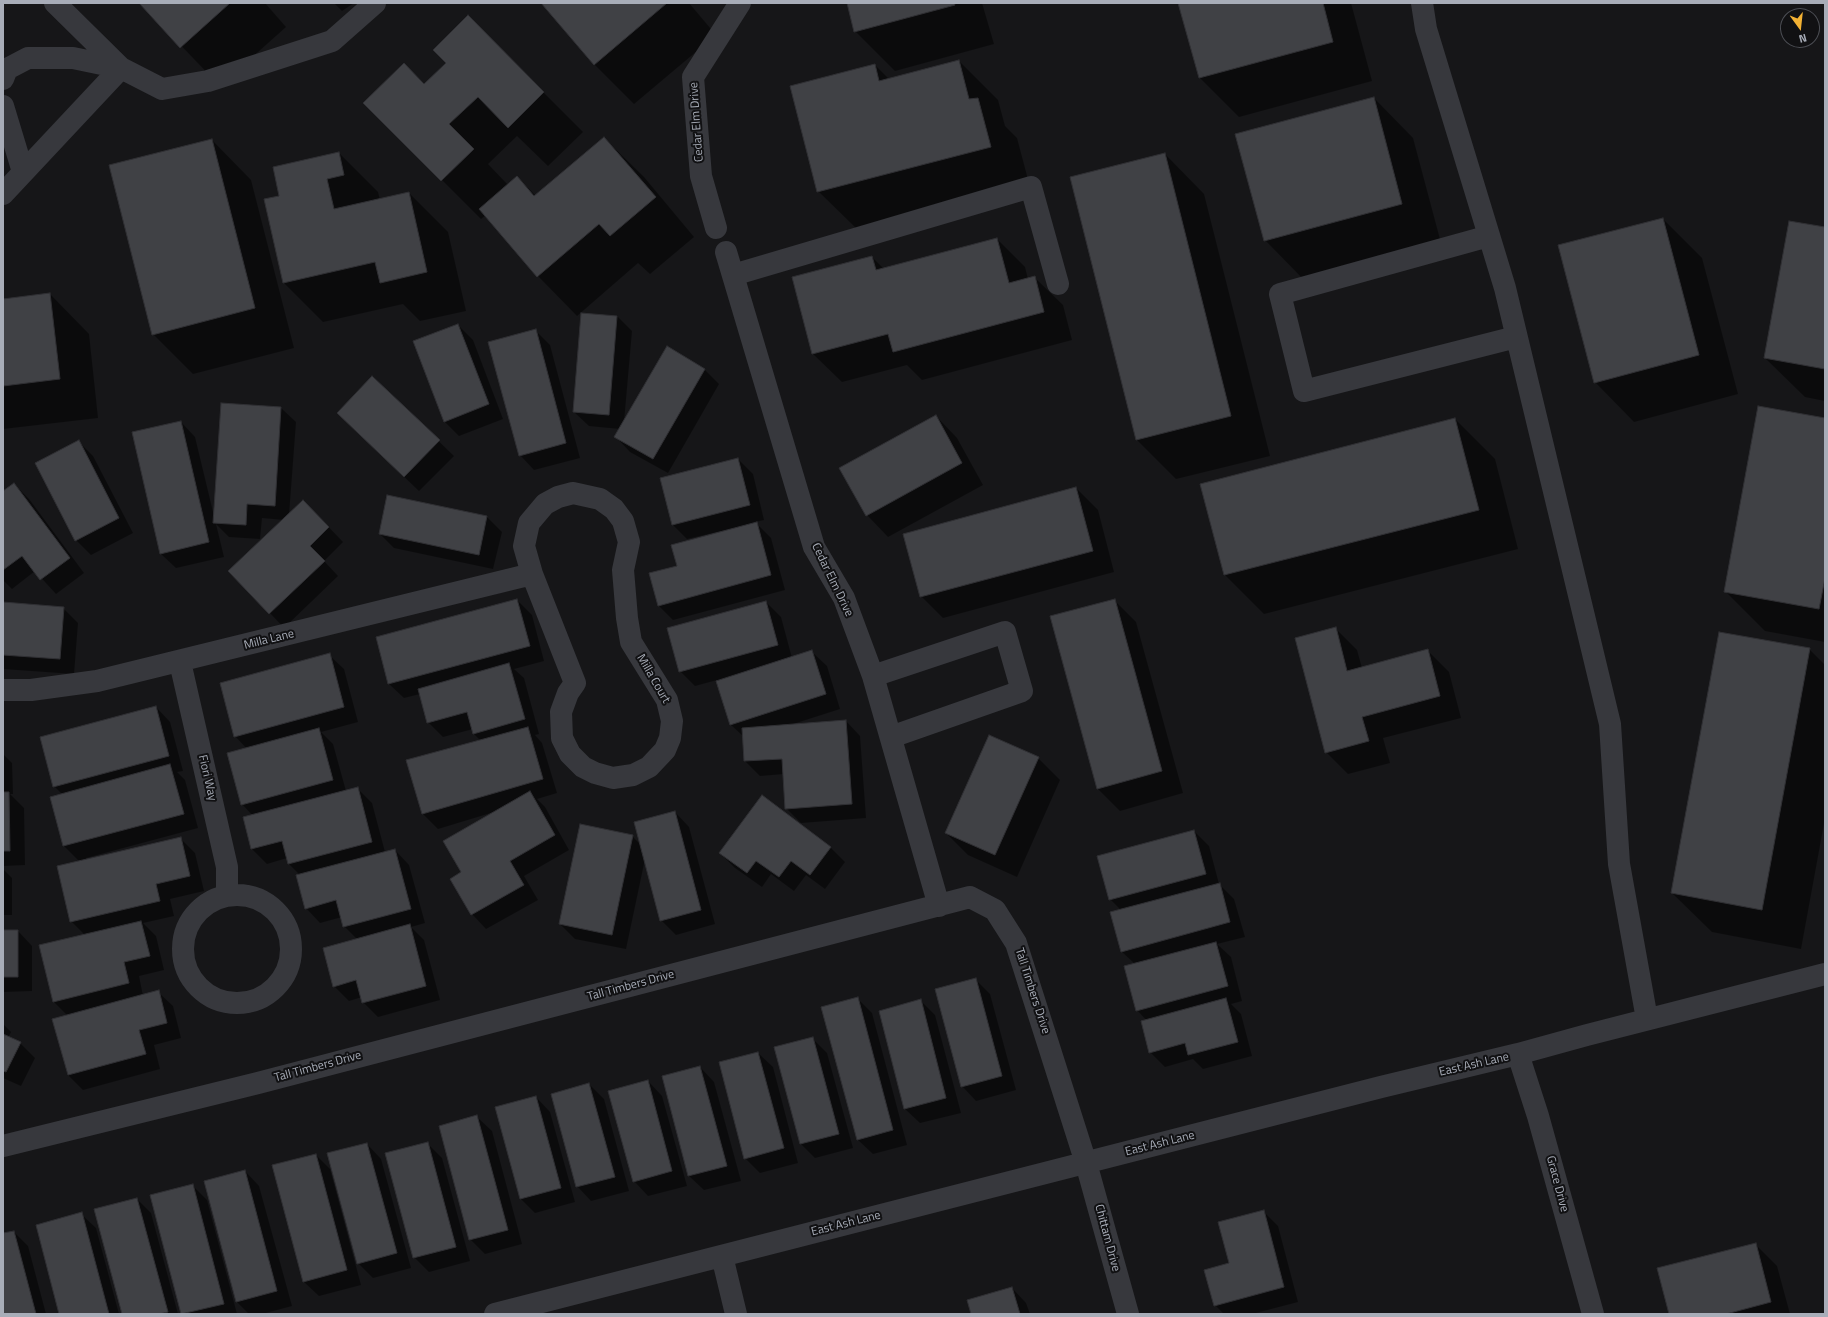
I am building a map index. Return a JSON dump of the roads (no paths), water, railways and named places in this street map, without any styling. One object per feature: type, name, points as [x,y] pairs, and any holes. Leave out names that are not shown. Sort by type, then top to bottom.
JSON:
[{"type":"street","points":[[56,3],[121,68]]},
{"type":"street","points":[[3,79],[7,69],[28,58],[72,58],[121,68],[162,89],[208,81],[332,41],[376,3]]},
{"type":"street","name":"Cedar Elm Drive","points":[[716,228],[701,176],[694,77],[740,3]]},
{"type":"street","points":[[1422,3],[1426,28],[1505,288],[1610,724],[1619,864],[1648,1019]]},
{"type":"street","points":[[3,194],[121,68]]},
{"type":"street","points":[[3,106],[23,172]]},
{"type":"street","points":[[733,275],[1032,187],[1058,284]]},
{"type":"street","points":[[1489,236],[1280,294],[1304,391],[1516,337]]},
{"type":"street","name":"Cedar Elm Drive","points":[[726,252],[814,547],[844,598],[873,676],[940,906]]},
{"type":"street","name":"Milla Court","points":[[573,493],[600,499],[614,509],[623,521],[629,542],[623,570],[627,618],[631,642],[667,700],[672,721],[670,738],[665,750],[649,767],[633,775],[613,778],[595,773],[583,767],[570,754],[562,738],[561,712],[568,693],[576,683],[532,574],[524,546],[529,523],[545,504],[558,497],[573,493]]},
{"type":"street","name":"Milla Lane","points":[[3,690],[31,690],[97,681],[180,662],[532,574]]},
{"type":"street","points":[[873,676],[1004,632],[1022,692],[890,736]]},
{"type":"street","name":"Fiori Way","points":[[180,662],[227,867],[227,895]]},
{"type":"street","points":[[227,895],[244,895],[260,900],[274,909],[285,923],[290,938],[291,956],[286,972],[277,986],[268,993],[247,1002],[230,1002],[214,997],[204,991],[189,975],[183,959],[183,942],[188,925],[198,911],[211,901],[227,895]]},
{"type":"street","name":"Tall Timbers Drive","points":[[3,1146],[273,1079],[970,897],[995,910],[1016,942],[1086,1163]]},
{"type":"street","name":"East Ash Lane","points":[[495,1314],[1381,1087],[1518,1054],[1825,974]]},
{"type":"street","name":"Grace Drive","points":[[1518,1054],[1540,1123],[1592,1314]]},
{"type":"street","name":"Chittam Drive","points":[[1086,1163],[1128,1314]]},
{"type":"street","points":[[722,1256],[736,1314]]}]
